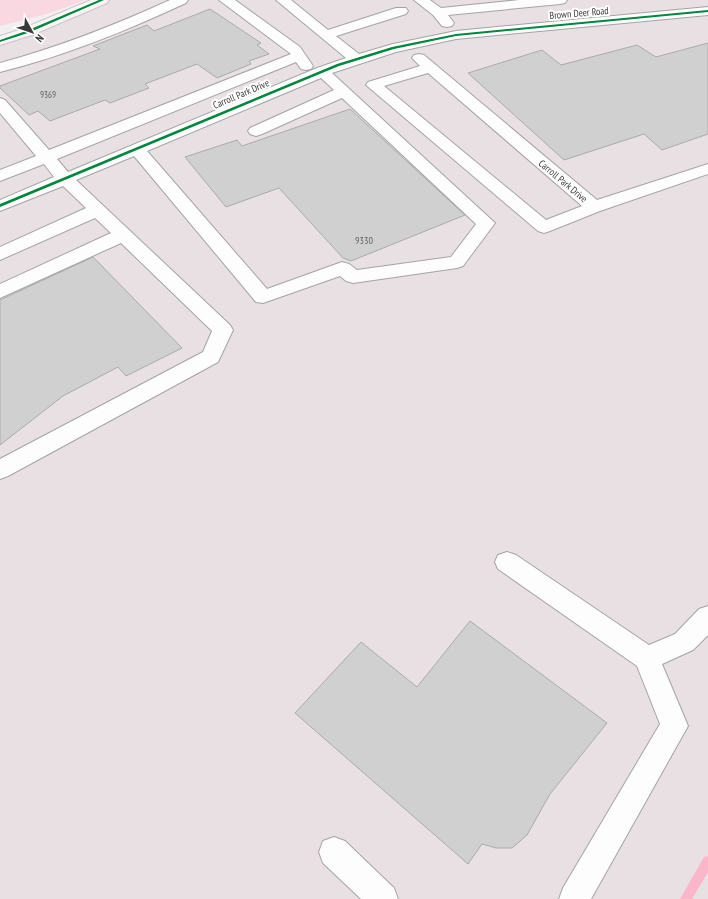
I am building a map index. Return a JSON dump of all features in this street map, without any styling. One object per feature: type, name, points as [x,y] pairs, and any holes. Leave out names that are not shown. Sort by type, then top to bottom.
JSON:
[{"type":"main road","points":[[0,40],[27,32],[102,0]]},
{"type":"street","points":[[0,68],[85,41],[141,19],[181,0]]},
{"type":"street","points":[[137,149],[263,297],[342,268],[353,277],[457,262],[486,223],[344,92],[317,74],[295,50],[226,0]]},
{"type":"street","points":[[283,0],[356,59]]},
{"type":"street","points":[[421,0],[438,12],[456,35]]},
{"type":"street","points":[[438,12],[551,0],[563,25]]},
{"type":"street","points":[[325,35],[401,11]]},
{"type":"street","name":"Brown Deer Road","points":[[499,31],[707,12]]},
{"type":"street","name":"Carroll Park Drive","points":[[0,206],[356,59],[404,45],[456,35],[499,31]]},
{"type":"street","name":"Carroll Park Drive","points":[[404,45],[594,208]]},
{"type":"street","points":[[0,176],[299,56]]},
{"type":"street","points":[[430,68],[374,85],[544,227],[594,208],[708,169]]},
{"type":"street","points":[[220,88],[243,105]]},
{"type":"street","points":[[256,131],[344,92]]},
{"type":"street","points":[[0,103],[65,179],[223,330],[211,357],[0,470]]},
{"type":"street","points":[[0,254],[97,210]]},
{"type":"street","points":[[0,292],[123,235]]},
{"type":"street","points":[[507,562],[647,658],[674,726],[574,899]]},
{"type":"street","points":[[647,658],[684,642],[708,617]]},
{"type":"street","points":[[334,852],[383,899]]},
{"type":"shaded area","points":[[0,0],[86,0],[47,14],[0,26]]},
{"type":"shaded area","points":[[100,0],[708,0],[708,899],[0,899],[0,37]]},
{"type":"building","points":[[210,9],[261,43],[257,45],[269,54],[249,61],[251,64],[217,78],[197,64],[145,84],[149,88],[110,103],[105,100],[50,121],[38,111],[29,115],[0,88],[0,86],[100,49],[93,46],[147,25],[154,31]]},
{"type":"building","points":[[708,43],[708,134],[662,150],[644,134],[564,160],[468,73],[542,50],[561,65],[637,45],[656,57]]},
{"type":"building","points":[[350,109],[465,215],[351,261],[343,258],[279,188],[226,207],[185,157],[237,140],[242,146]]},
{"type":"building","points":[[93,257],[182,348],[126,376],[118,367],[63,396],[0,445],[0,300]]},
{"type":"building","points":[[470,621],[607,723],[550,794],[527,835],[512,848],[496,848],[482,844],[468,864],[295,713],[361,642],[417,687]]},
{"type":"waterway","points":[[686,899],[708,861]]},
{"type":"cycle path","points":[[0,41],[27,32],[102,0]]},
{"type":"cycle path","points":[[0,206],[338,65],[393,48],[456,35],[708,11]]}]
